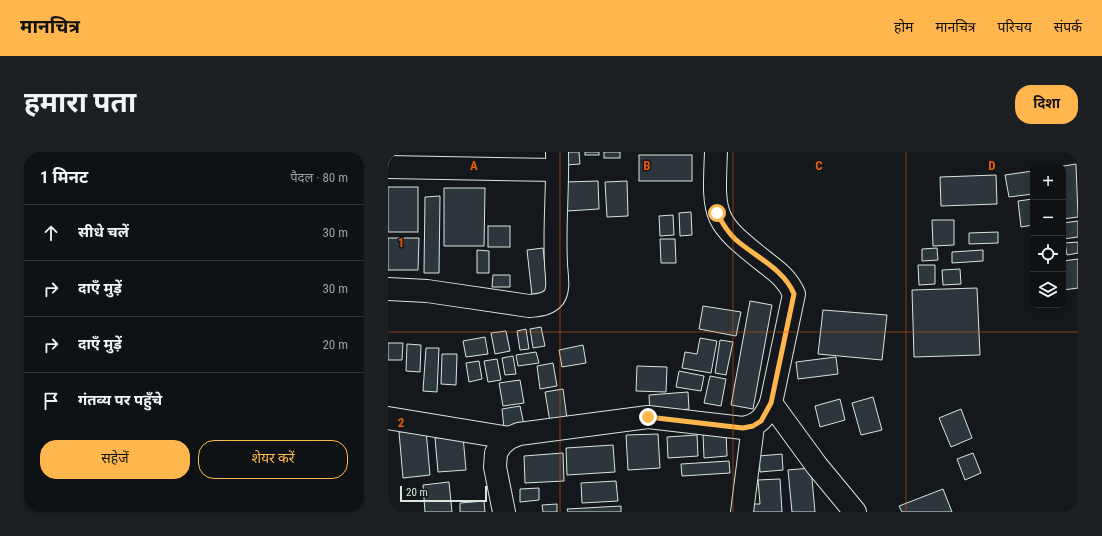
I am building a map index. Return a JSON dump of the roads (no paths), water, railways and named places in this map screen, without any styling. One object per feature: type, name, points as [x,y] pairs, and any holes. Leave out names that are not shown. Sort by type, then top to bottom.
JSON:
[{"type":"street","points":[[504,512],[495,467],[496,453],[501,445],[509,438],[519,434],[648,417],[743,428],[753,426],[766,414],[771,403],[794,294],[790,284],[783,276],[735,239],[722,224],[717,213],[714,195],[716,152]]},
{"type":"street","points":[[388,167],[557,161],[557,286],[555,296],[549,301],[542,305],[529,306],[427,291],[388,289]]},
{"type":"street","points":[[771,403],[817,466],[855,512]]},
{"type":"street","points":[[388,418],[509,438]]},
{"type":"street","points":[[742,512],[753,426]]}]
